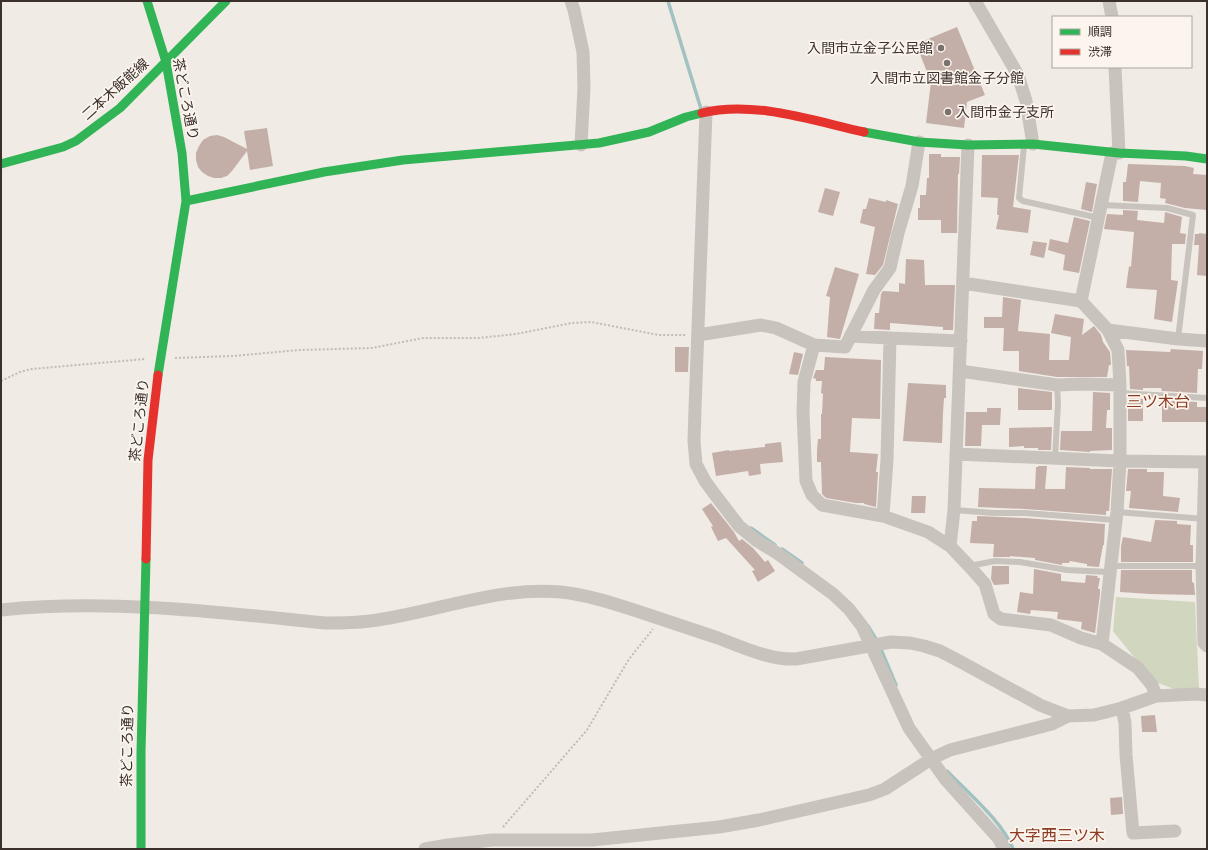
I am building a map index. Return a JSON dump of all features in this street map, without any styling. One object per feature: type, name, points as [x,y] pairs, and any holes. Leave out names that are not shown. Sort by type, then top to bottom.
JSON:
[{"type":"street","name":"茶どころ通り","points":[[141,849],[141,752],[148,460],[160,358],[186,201],[186,182],[182,154],[166,62],[147,1]]},
{"type":"street","name":"二本木飯能線","points":[[1,164],[51,151],[76,141],[120,108],[226,1]]},
{"type":"street","points":[[571,1],[583,52],[584,88],[581,145]]},
{"type":"street","points":[[975,1],[1018,75],[1026,101],[1029,144]]},
{"type":"street","points":[[1109,1],[1112,16]]},
{"type":"street","points":[[1081,301],[1100,212],[1115,153],[1115,68]]},
{"type":"street","points":[[186,201],[324,172],[395,161],[581,145],[623,139],[649,132],[686,117],[723,110],[769,112],[919,142],[968,145],[1029,144],[1079,148],[1115,153],[1207,158]]},
{"type":"street","points":[[706,112],[694,441],[696,464],[705,480],[739,526],[757,541],[777,553],[833,594],[844,604],[862,626],[909,728],[946,780],[1000,839],[1004,849]]},
{"type":"street","points":[[698,335],[761,325],[776,328],[814,345],[845,347],[874,290],[890,268],[912,186],[919,142]]},
{"type":"street","points":[[950,546],[954,510],[968,145]]},
{"type":"street","points":[[963,283],[1081,301],[1108,330],[1118,350],[1120,389],[1120,461],[1116,516],[1102,644]]},
{"type":"street","points":[[1108,330],[1178,339],[1207,341]]},
{"type":"street","points":[[850,336],[961,341]]},
{"type":"street","points":[[883,516],[887,460],[890,338]]},
{"type":"street","points":[[814,345],[804,382],[803,412],[806,481],[812,495],[822,505],[883,516],[928,532],[950,546],[970,566],[984,584],[994,614],[1001,619],[1051,625],[1081,638],[1102,644],[1138,668],[1152,685],[1156,696]]},
{"type":"street","points":[[960,371],[1057,385],[1083,384],[1120,389]]},
{"type":"street","points":[[956,454],[1120,461],[1206,462],[1202,566],[1204,643],[1207,646]]},
{"type":"street","points":[[1,610],[36,607],[144,607],[325,623],[346,623],[402,616],[510,594],[559,592],[579,594],[603,600],[742,647],[785,659],[821,655],[891,642],[910,644],[940,651],[1040,705],[1068,716],[1094,715],[1122,708],[1156,696],[1196,694],[1207,695]]},
{"type":"street","points":[[1122,708],[1125,723],[1126,755],[1133,833],[1175,831]]},
{"type":"street","points":[[425,849],[492,840],[592,840],[719,827],[759,820],[869,796],[885,789],[931,759],[950,750],[1052,724],[1068,716]]},
{"type":"lane","points":[[1029,144],[1019,198],[1023,201],[1100,212],[1168,208],[1193,215],[1178,339]]},
{"type":"lane","points":[[1055,458],[1058,403],[1057,385]]},
{"type":"lane","points":[[1120,389],[1207,398]]},
{"type":"lane","points":[[954,510],[994,513],[1205,519]]},
{"type":"lane","points":[[970,566],[995,561],[1020,562],[1067,570],[1202,566]]},
{"type":"path","points":[[1,381],[20,372],[32,369],[160,358],[233,356],[299,350],[372,348],[423,338],[478,338],[516,334],[572,323],[591,322],[659,335],[698,335]]},
{"type":"path","points":[[492,840],[587,730],[629,659],[662,619]]},
{"type":"green space","points":[[1116,597],[1195,602],[1199,688],[1182,692],[1153,681],[1113,631]]},
{"type":"building","name":"入間市立図書館金子分館","points":[[957,27],[985,95],[967,102],[964,128],[926,123],[931,82],[916,44]]},
{"type":"building","points":[[267,128],[273,166],[250,170],[247,151],[232,171],[227,176],[221,178],[208,176],[198,167],[196,153],[203,140],[210,136],[217,135],[224,137],[247,149],[244,131]]},
{"type":"building","points":[[929,154],[941,154],[941,157],[960,157],[958,174],[957,233],[941,233],[941,220],[918,220],[920,195],[926,195],[927,178],[929,178]]},
{"type":"building","points":[[982,155],[1019,155],[1013,207],[1031,210],[1028,233],[996,229],[999,215],[997,215],[998,198],[981,197]]},
{"type":"building","points":[[1128,164],[1185,166],[1194,168],[1193,174],[1207,175],[1207,210],[1185,208],[1165,203],[1166,199],[1160,198],[1161,183],[1140,181],[1138,202],[1123,201],[1123,182],[1126,182]]},
{"type":"building","points":[[1086,182],[1097,184],[1092,212],[1081,209]]},
{"type":"building","points":[[825,188],[840,192],[833,216],[818,212]]},
{"type":"building","points":[[869,198],[886,202],[886,200],[898,204],[883,265],[875,275],[866,274],[875,227],[860,223],[863,209],[866,209]]},
{"type":"building","points":[[1123,210],[1138,211],[1137,220],[1164,223],[1165,212],[1182,217],[1180,233],[1186,234],[1185,244],[1172,244],[1171,280],[1178,281],[1172,322],[1154,319],[1157,290],[1126,288],[1129,266],[1131,267],[1134,232],[1104,229],[1107,214],[1123,215]]},
{"type":"building","points":[[1074,217],[1090,221],[1079,273],[1063,270],[1065,255],[1048,250],[1050,239],[1068,243]]},
{"type":"building","points":[[1195,234],[1207,234],[1207,276],[1197,275],[1199,245],[1194,245]]},
{"type":"building","points":[[1033,241],[1047,243],[1044,258],[1030,255]]},
{"type":"building","points":[[906,259],[924,260],[925,285],[955,285],[953,330],[943,330],[943,327],[890,323],[890,330],[874,329],[875,313],[879,313],[881,294],[883,291],[899,292],[899,283],[905,284]]},
{"type":"building","points":[[835,267],[859,274],[840,339],[827,337],[830,297],[826,296]]},
{"type":"building","points":[[1003,297],[1021,300],[1018,331],[1050,334],[1049,360],[1069,360],[1071,337],[1051,333],[1055,314],[1084,319],[1082,335],[1094,326],[1101,335],[1103,342],[1110,352],[1111,365],[1109,365],[1107,377],[1057,377],[1019,371],[1019,351],[1003,351],[1004,328],[984,328],[984,317],[1002,317]]},
{"type":"building","points":[[675,347],[689,347],[688,372],[675,372]]},
{"type":"building","points":[[1171,349],[1203,351],[1202,369],[1198,369],[1197,393],[1162,391],[1161,388],[1143,388],[1143,390],[1130,389],[1129,366],[1127,366],[1126,350],[1170,352]]},
{"type":"building","points":[[794,352],[803,354],[798,375],[789,374]]},
{"type":"building","points":[[825,357],[881,360],[880,419],[852,418],[850,452],[878,454],[876,472],[878,472],[876,507],[864,503],[826,498],[822,494],[821,462],[817,462],[817,451],[818,439],[821,439],[823,394],[821,393],[822,381],[816,381],[816,379],[813,378],[816,370],[824,370]]},
{"type":"building","points":[[908,383],[946,385],[942,443],[903,441]]},
{"type":"building","points":[[1018,388],[1052,392],[1052,410],[1018,410]]},
{"type":"building","points":[[1093,392],[1110,393],[1110,410],[1107,410],[1106,428],[1112,428],[1112,450],[1090,452],[1060,450],[1061,431],[1092,431]]},
{"type":"building","points":[[1130,398],[1143,399],[1143,421],[1128,421],[1128,402],[1130,402]]},
{"type":"building","points":[[1162,400],[1197,402],[1197,407],[1207,407],[1207,422],[1162,422]]},
{"type":"building","points":[[987,408],[1001,408],[1000,425],[982,425],[981,446],[965,446],[966,412],[987,412]]},
{"type":"building","points":[[1052,427],[1051,450],[1024,448],[1024,446],[1009,447],[1009,428]]},
{"type":"building","points":[[781,442],[783,462],[760,464],[761,474],[749,476],[748,471],[716,476],[712,453],[765,447],[765,444]]},
{"type":"building","points":[[1047,466],[1045,489],[1065,489],[1066,467],[1112,469],[1109,511],[1106,511],[1106,515],[978,507],[979,488],[1035,489],[1036,467]]},
{"type":"building","points":[[1128,469],[1147,469],[1147,472],[1164,472],[1163,496],[1180,498],[1178,512],[1129,508],[1131,491],[1126,491]]},
{"type":"building","points":[[912,496],[926,496],[925,513],[911,513]]},
{"type":"building","points":[[711,503],[734,532],[739,541],[742,539],[753,548],[765,562],[768,560],[775,571],[758,582],[752,571],[755,570],[726,538],[718,541],[711,527],[713,526],[702,509]]},
{"type":"building","points":[[977,516],[1105,524],[1104,545],[1099,567],[1087,566],[1087,564],[1070,561],[1069,563],[1062,563],[1062,565],[1035,560],[1035,558],[1010,556],[993,557],[994,544],[970,543],[972,521],[977,521]]},
{"type":"building","points":[[1155,520],[1177,521],[1177,524],[1191,525],[1190,545],[1193,545],[1193,562],[1121,562],[1121,546],[1123,537],[1151,542]]},
{"type":"building","points":[[992,566],[1009,566],[1009,584],[994,585],[991,579]]},
{"type":"building","points":[[1034,569],[1061,574],[1061,581],[1085,583],[1086,575],[1098,576],[1097,578],[1100,578],[1098,589],[1100,589],[1100,594],[1095,633],[1081,629],[1082,622],[1057,619],[1058,612],[1031,610],[1030,614],[1017,612],[1020,592],[1033,594]]},
{"type":"building","points":[[1121,570],[1192,570],[1192,582],[1194,583],[1195,595],[1120,592]]},
{"type":"building","points":[[1155,715],[1157,732],[1142,732],[1141,716]]},
{"type":"building","points":[[1122,797],[1123,814],[1111,815],[1110,798]]},
{"type":"waterway","points":[[668,1],[701,109]]},
{"type":"waterway","points":[[751,528],[775,545]]},
{"type":"waterway","points":[[782,549],[802,563]]},
{"type":"waterway","points":[[868,626],[877,641]]},
{"type":"waterway","points":[[880,647],[896,685]]},
{"type":"waterway","points":[[947,771],[993,818],[1001,828],[1013,849]]},
{"type":"traffic: fast","points":[[147,1],[166,62],[182,153],[186,201],[158,375]]},
{"type":"traffic: fast","points":[[1,164],[63,147],[76,141],[120,108],[226,1]]},
{"type":"traffic: fast","points":[[186,201],[324,172],[403,160],[599,143],[649,132],[686,117],[702,113]]},
{"type":"traffic: fast","points":[[864,132],[919,142],[968,145],[1033,144],[1119,153],[1186,156],[1207,159]]},
{"type":"traffic: fast","points":[[141,849],[141,752],[146,559]]},
{"type":"traffic: jam","points":[[702,113],[722,110],[762,110],[864,132]]},
{"type":"traffic: jam","points":[[146,559],[148,460],[158,375]]},
{"type":"place","name":"入間市立金子公民館","points":[[941,48]]},
{"type":"place","name":"入間市立図書館金子分館","points":[[947,63]]},
{"type":"place","name":"入間市金子支所","points":[[948,112]]},
{"type":"district","name":"三ツ木台","points":[[1158,401]]},
{"type":"district","name":"大字西三ツ木","points":[[1057,835]]}]
